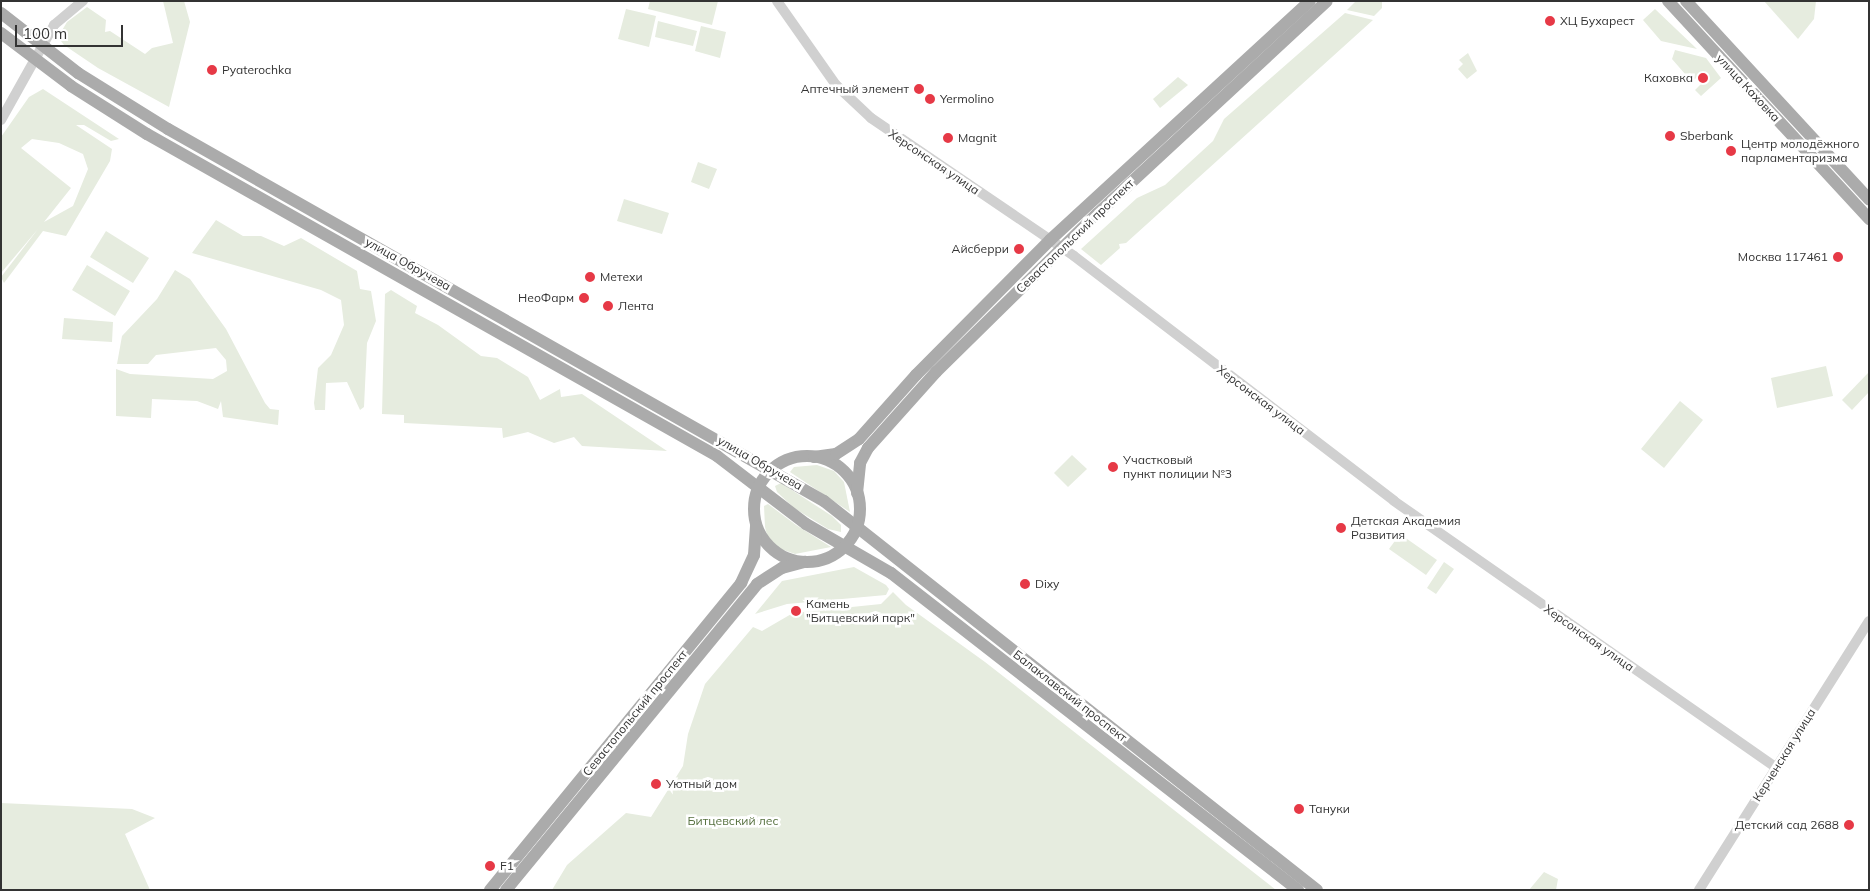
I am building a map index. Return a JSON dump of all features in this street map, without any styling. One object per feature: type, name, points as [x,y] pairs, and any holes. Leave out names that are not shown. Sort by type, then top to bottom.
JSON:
[{"type":"main road","name":"Севастопольский проспект","points":[[772,469],[794,458],[836,454],[859,440],[916,376],[1050,240],[1310,1]]},
{"type":"main road","name":"Севастопольский проспект","points":[[857,527],[857,493],[860,463],[881,432],[936,372],[1062,248],[1327,1]]},
{"type":"main road","name":"улица Каховка","points":[[1668,1],[1869,219]]},
{"type":"main road","name":"улица Каховка","points":[[1686,1],[1869,199]]},
{"type":"main road","name":"улица Обручева","points":[[1,13],[42,45],[123,102],[772,469],[824,501]]},
{"type":"main road","name":"улица Обручева","points":[[1,33],[35,60],[147,134],[695,442],[806,524]]},
{"type":"main road","points":[[814,457],[844,470],[857,493]]},
{"type":"main road","points":[[759,488],[772,469]]},
{"type":"main road","name":"Севастопольский проспект","points":[[490,890],[741,583],[754,555],[759,488]]},
{"type":"main road","name":"Балаклавский проспект","points":[[824,501],[1317,890]]},
{"type":"main road","name":"Балаклавский проспект","points":[[806,524],[891,573],[1298,890]]},
{"type":"main road","points":[[756,526],[771,549],[788,559],[805,562]]},
{"type":"main road","points":[[847,546],[857,527]]},
{"type":"main road","name":"Севастопольский проспект","points":[[506,890],[757,584],[782,568],[829,557],[847,546]]},
{"type":"street","points":[[1,120],[54,25],[83,1]]},
{"type":"street","name":"Херсонская улица","points":[[777,1],[814,57],[860,109],[1062,248],[1394,501],[1776,768]]},
{"type":"street","points":[[254,194],[264,192],[265,188],[261,181]]},
{"type":"street","name":"Керченская улица","points":[[1699,890],[1869,621]]},
{"type":"green space","points":[[163,1],[184,1],[190,22],[169,107],[98,68],[64,45],[58,37],[67,22],[87,7],[106,20],[105,32],[110,31],[145,54],[152,48],[173,43]]},
{"type":"green space","points":[[650,1],[718,1],[712,25],[648,9]]},
{"type":"green space","points":[[1356,1],[1382,1],[1382,8],[1374,16],[1347,10]]},
{"type":"green space","points":[[1764,1],[1816,1],[1814,19],[1798,39]]},
{"type":"green space","points":[[626,9],[656,16],[649,47],[618,39]]},
{"type":"green space","points":[[1655,9],[1697,49],[1661,41],[1643,20]]},
{"type":"green space","points":[[1345,13],[1373,20],[1126,243],[1119,244],[1120,248],[1101,265],[1081,249],[1137,198],[1165,185],[1213,141],[1224,119]]},
{"type":"green space","points":[[658,21],[697,31],[693,46],[655,37]]},
{"type":"green space","points":[[701,26],[726,32],[720,58],[695,51]]},
{"type":"green space","points":[[1675,50],[1706,58],[1721,78],[1701,96],[1695,90],[1707,78],[1702,73],[1689,84],[1684,78],[1685,74],[1672,59]]},
{"type":"green space","points":[[1468,53],[1477,71],[1467,79],[1458,69],[1463,64],[1459,60]]},
{"type":"green space","points":[[1178,77],[1188,85],[1160,108],[1153,99]]},
{"type":"green space","points":[[43,89],[119,139],[111,141],[84,125],[76,125],[112,149],[110,161],[66,236],[43,231],[4,283],[1,277],[38,229],[1,273],[1,137],[29,97]],"holes":[[[32,139],[59,143],[83,154],[88,169],[73,206],[44,222],[71,188],[21,148]]]},
{"type":"green space","points":[[698,162],[717,169],[709,189],[691,182]]},
{"type":"green space","points":[[624,199],[669,213],[662,234],[617,221]]},
{"type":"green space","points":[[216,220],[243,236],[261,236],[284,246],[301,238],[357,271],[360,289],[371,291],[376,321],[367,343],[364,407],[360,410],[347,382],[326,383],[325,410],[315,410],[318,368],[331,355],[344,325],[341,300],[321,290],[192,253]]},
{"type":"green space","points":[[106,231],[149,258],[133,283],[90,257]]},
{"type":"green space","points":[[87,265],[130,291],[115,316],[72,290]]},
{"type":"green space","points":[[175,270],[190,279],[226,329],[265,403],[270,409],[279,410],[278,425],[223,417],[221,401],[218,409],[197,401],[152,399],[151,418],[116,416],[116,369],[130,374],[213,379],[227,371],[226,360],[216,348],[156,355],[148,364],[117,364],[122,336],[157,299]]},
{"type":"green space","points":[[391,290],[417,306],[415,313],[438,325],[481,356],[497,358],[528,377],[540,400],[560,389],[561,397],[582,394],[667,451],[582,446],[574,437],[554,443],[528,432],[503,438],[502,428],[404,423],[404,415],[382,414],[385,294]]},
{"type":"green space","points":[[64,318],[113,322],[112,342],[62,339]]},
{"type":"green space","points":[[1826,366],[1833,396],[1777,408],[1771,378]]},
{"type":"green space","points":[[1869,372],[1869,392],[1852,410],[1842,400]]},
{"type":"green space","points":[[1680,401],[1703,420],[1664,468],[1641,449]]},
{"type":"green space","points":[[1072,455],[1087,469],[1068,487],[1054,473]]},
{"type":"green space","points":[[817,465],[834,471],[844,482],[850,512],[790,472],[794,467]]},
{"type":"green space","points":[[781,483],[832,516],[841,525],[841,532],[828,529],[794,508],[777,492],[775,486]]},
{"type":"green space","points":[[768,504],[796,525],[831,547],[795,554],[778,548],[767,535],[765,527],[764,506]]},
{"type":"green space","points":[[1400,534],[1437,560],[1426,575],[1389,549]]},
{"type":"green space","points":[[1444,562],[1454,569],[1436,594],[1427,588]]},
{"type":"green space","points":[[854,567],[886,585],[889,589],[886,595],[787,604],[755,614],[782,581]]},
{"type":"green space","name":"Битцевский лес","points":[[893,592],[906,605],[985,662],[1276,890],[552,890],[567,865],[626,813],[651,817],[683,766],[688,734],[705,684],[753,627],[762,631],[793,613],[881,604]]},
{"type":"green space","points":[[1,803],[132,809],[155,818],[125,834],[150,890],[1,890]]},
{"type":"green space","points":[[1544,872],[1558,879],[1556,890],[1529,890]]},
{"type":"place","name":"ХЦ Бухарест","points":[[1550,21]]},
{"type":"place","name":"Pyaterochka","points":[[212,70]]},
{"type":"place","name":"Каховка","points":[[1703,78]]},
{"type":"place","name":"Аптечный элемент","points":[[919,89]]},
{"type":"place","name":"Yermolino","points":[[930,99]]},
{"type":"place","name":"Sberbank","points":[[1670,136]]},
{"type":"place","name":"Magnit","points":[[948,138]]},
{"type":"place","name":"Центр молодёжного парламентаризма","points":[[1731,151]]},
{"type":"place","name":"Айсберри","points":[[1019,249]]},
{"type":"place","name":"Москва 117461","points":[[1838,257]]},
{"type":"place","name":"Метехи","points":[[590,277]]},
{"type":"place","name":"НеоФарм","points":[[584,298]]},
{"type":"place","name":"Лента","points":[[608,306]]},
{"type":"place","name":"Участковый пункт полиции №3","points":[[1113,467]]},
{"type":"place","name":"Детская Академия Развития","points":[[1341,528]]},
{"type":"place","name":"Dixy","points":[[1025,584]]},
{"type":"place","name":"Камень \"Битцевский парк\"","points":[[796,611]]},
{"type":"place","name":"Уютный дом","points":[[656,784]]},
{"type":"place","name":"Тануки","points":[[1299,809]]},
{"type":"place","name":"Детский сад 2688","points":[[1849,825]]},
{"type":"place","name":"F1","points":[[490,866]]}]
